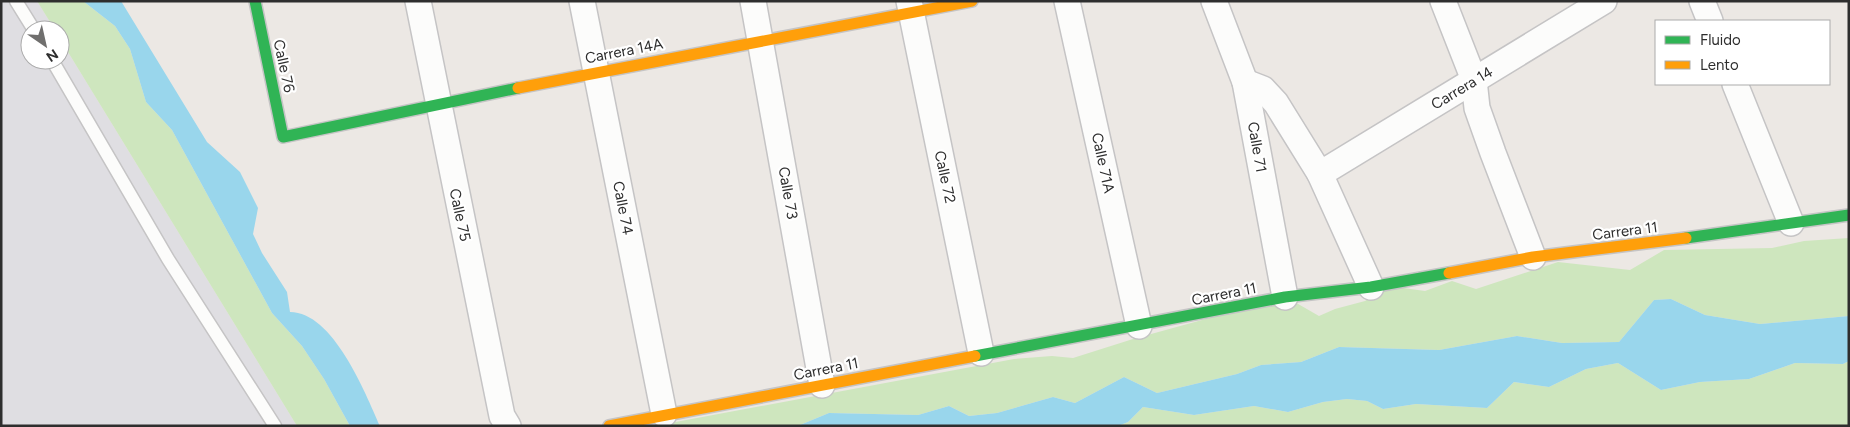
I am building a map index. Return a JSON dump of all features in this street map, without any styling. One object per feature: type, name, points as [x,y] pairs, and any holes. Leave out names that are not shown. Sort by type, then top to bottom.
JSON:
[{"type":"street","name":"Calle 76","points":[[255,1],[284,137]]},
{"type":"street","name":"Calle 75","points":[[418,1],[437,106],[502,416],[508,426]]},
{"type":"street","name":"Calle 74","points":[[582,1],[664,414]]},
{"type":"street","name":"Calle 73","points":[[753,1],[822,385]]},
{"type":"street","name":"Carrera 14A","points":[[284,137],[596,71],[761,41],[910,7],[972,1]]},
{"type":"street","name":"Calle 71A","points":[[1067,1],[1138,326]]},
{"type":"street","name":"Calle 71","points":[[1214,1],[1245,82],[1284,297]]},
{"type":"street","points":[[1442,1],[1474,80],[1477,108],[1533,257]]},
{"type":"street","name":"Carrera 14","points":[[1320,174],[1604,1]]},
{"type":"street","points":[[1702,1],[1710,20]]},
{"type":"street","name":"Calle 72","points":[[910,7],[981,353]]},
{"type":"street","points":[[1245,82],[1263,89],[1276,103],[1320,174],[1371,287]]},
{"type":"street","points":[[1735,85],[1791,223]]},
{"type":"street","name":"Carrera 11","points":[[609,426],[981,353],[1138,326],[1284,297],[1371,287],[1533,257],[1682,239],[1849,215]]},
{"type":"lane","points":[[16,1],[28,20]]},
{"type":"lane","points":[[58,70],[168,259],[275,426]]},
{"type":"shaded area","points":[[1,1],[37,1],[49,20],[20,20],[20,70],[70,70],[70,55],[297,426],[1,426]]},
{"type":"green space","points":[[37,1],[83,1],[115,26],[130,49],[146,102],[172,130],[272,313],[302,346],[324,379],[350,426],[297,426],[70,55],[70,20],[49,20]]},
{"type":"green space","points":[[1849,238],[1849,316],[1760,324],[1705,315],[1671,299],[1654,300],[1619,342],[1562,343],[1517,336],[1439,350],[1339,347],[1301,362],[1261,365],[1237,374],[1157,393],[1124,377],[1075,403],[1053,397],[997,413],[969,416],[949,406],[918,415],[829,413],[800,425],[654,426],[1014,359],[1052,356],[1073,358],[1133,339],[1286,297],[1319,316],[1335,309],[1365,301],[1389,286],[1425,291],[1452,281],[1476,289],[1558,262],[1630,270],[1664,250],[1772,248],[1804,241]]},
{"type":"green space","points":[[1849,361],[1849,426],[1118,426],[1128,422],[1143,407],[1194,415],[1254,406],[1288,412],[1323,402],[1347,399],[1367,401],[1383,409],[1416,404],[1487,408],[1514,382],[1549,387],[1586,369],[1618,363],[1661,390],[1700,382],[1749,379],[1795,363],[1843,364]]},
{"type":"water","points":[[83,1],[121,1],[207,142],[240,172],[258,208],[253,234],[262,253],[287,292],[290,312],[306,316],[320,325],[333,339],[346,356],[380,426],[350,426],[324,379],[302,346],[272,313],[172,130],[146,102],[130,49],[115,26]]},
{"type":"water","points":[[1671,299],[1705,315],[1760,324],[1849,316],[1849,361],[1843,364],[1795,363],[1749,379],[1700,382],[1661,390],[1618,363],[1586,369],[1549,387],[1514,382],[1487,408],[1416,404],[1383,409],[1367,401],[1347,399],[1323,402],[1288,412],[1254,406],[1194,415],[1143,407],[1128,422],[1118,426],[767,426],[800,425],[829,413],[918,415],[949,406],[969,416],[997,413],[1053,397],[1075,403],[1124,377],[1157,393],[1237,374],[1261,365],[1301,362],[1339,347],[1439,350],[1517,336],[1562,343],[1619,342],[1654,300]]},
{"type":"traffic: fast","points":[[255,1],[283,137],[518,88]]},
{"type":"traffic: fast","points":[[1686,238],[1849,215]]},
{"type":"traffic: fast","points":[[975,356],[1285,297],[1371,287],[1449,273]]},
{"type":"traffic: slow","points":[[518,88],[972,1]]},
{"type":"traffic: slow","points":[[1449,273],[1533,257],[1686,238]]},
{"type":"traffic: slow","points":[[609,426],[975,356]]}]
